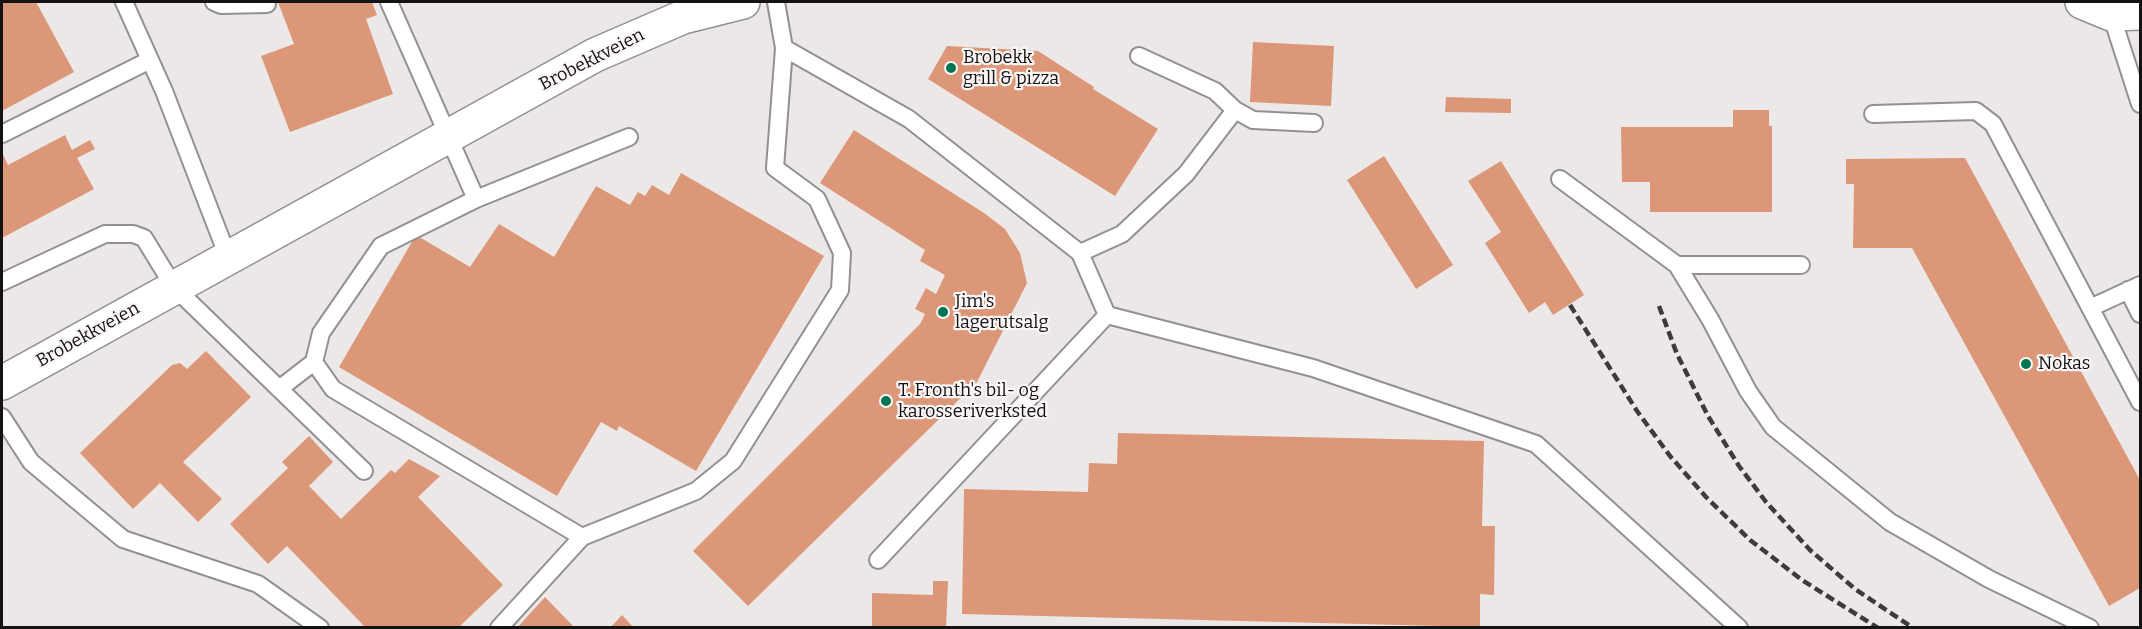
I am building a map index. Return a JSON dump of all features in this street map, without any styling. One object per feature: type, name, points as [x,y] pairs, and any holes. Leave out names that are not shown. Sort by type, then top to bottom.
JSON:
[{"type":"street","name":"Brobekkveien","points":[[2,383],[626,40],[683,17],[743,2]]},
{"type":"lane","points":[[124,2],[150,60],[228,257]]},
{"type":"lane","points":[[214,2],[220,5],[267,4]]},
{"type":"lane","points":[[389,2],[476,199]]},
{"type":"lane","points":[[499,627],[582,537],[696,492],[733,461],[840,291],[842,253],[817,199],[775,168],[784,48],[776,2]]},
{"type":"lane","points":[[2111,10],[2140,104]]},
{"type":"lane","points":[[784,48],[909,119],[1080,253],[1107,315]]},
{"type":"lane","points":[[1139,56],[1215,91],[1235,110],[1253,120],[1314,123]]},
{"type":"lane","points":[[2,134],[150,60]]},
{"type":"lane","points":[[1080,253],[1122,234],[1186,174],[1235,110]]},
{"type":"lane","points":[[1873,114],[1976,111],[1993,124],[2140,402]]},
{"type":"lane","points":[[279,389],[314,362],[321,333],[381,246],[476,199],[629,137]]},
{"type":"lane","points":[[1560,179],[1677,265],[1710,319],[1748,391],[1773,426],[1890,522],[1989,579],[2090,627]]},
{"type":"lane","points":[[2,282],[105,234],[133,234],[144,238],[152,247],[174,287],[364,471]]},
{"type":"lane","points":[[1677,265],[1801,265]]},
{"type":"lane","points":[[2090,308],[2134,288],[2140,314]]},
{"type":"lane","points":[[878,560],[1107,315]]},
{"type":"lane","points":[[1107,315],[1313,368],[1536,444],[1739,627]]},
{"type":"lane","points":[[314,362],[333,389],[582,537]]},
{"type":"lane","points":[[2,417],[31,462],[123,539],[258,584],[320,627]]},
{"type":"building","points":[[2,2],[36,2],[74,72],[2,111]]},
{"type":"building","points":[[278,2],[372,2],[377,15],[366,19],[393,94],[290,132],[261,56],[294,44]]},
{"type":"building","points":[[1253,42],[1334,46],[1331,106],[1250,102]]},
{"type":"building","points":[[947,46],[1038,51],[1094,87],[1093,89],[1158,129],[1115,196],[928,79]]},
{"type":"building","points":[[1446,97],[1511,99],[1511,113],[1445,112]]},
{"type":"building","points":[[1733,110],[1769,110],[1769,126],[1772,126],[1772,212],[1650,212],[1650,182],[1622,182],[1621,127],[1733,127]]},
{"type":"building","points":[[854,130],[984,213],[1005,229],[1020,253],[1027,283],[977,382],[748,606],[693,551],[920,324],[925,314],[915,309],[926,288],[936,294],[945,275],[920,261],[925,250],[820,183]]},
{"type":"building","points":[[65,135],[72,150],[90,140],[95,149],[77,158],[94,189],[2,238],[2,152],[8,165]]},
{"type":"building","points":[[1384,156],[1453,265],[1416,289],[1347,180]]},
{"type":"building","name":"Nokas","points":[[1965,158],[2140,480],[2140,588],[2109,606],[1912,248],[1853,248],[1854,184],[1846,184],[1846,159]]},
{"type":"building","points":[[1501,161],[1584,295],[1553,315],[1545,302],[1529,313],[1485,243],[1501,232],[1468,181]]},
{"type":"building","points":[[681,173],[824,256],[696,471],[619,426],[617,431],[601,422],[557,496],[339,367],[416,235],[470,267],[499,224],[554,257],[596,186],[630,205],[638,192],[645,196],[652,185],[669,195]]},
{"type":"building","points":[[206,351],[251,397],[183,462],[222,499],[198,522],[160,483],[133,509],[80,453],[172,365],[180,363],[187,369]]},
{"type":"building","points":[[1118,433],[1484,441],[1482,526],[1495,526],[1494,595],[1480,594],[1480,627],[962,614],[964,489],[1088,492],[1089,463],[1117,464]]},
{"type":"building","points":[[309,436],[333,462],[309,486],[341,519],[391,470],[395,473],[409,459],[440,476],[418,497],[503,585],[461,625],[463,628],[366,628],[287,546],[268,564],[230,524],[288,468],[282,462]]},
{"type":"building","points":[[933,581],[948,581],[946,628],[872,627],[872,593],[933,595]]},
{"type":"building","points":[[545,597],[575,628],[517,628]]},
{"type":"building","points":[[622,615],[634,628],[610,628]]},
{"type":"railway","points":[[1570,305],[1637,411],[1670,456],[1706,497],[1750,540],[1802,580],[1878,628]]},
{"type":"railway","points":[[1659,306],[1677,354],[1708,416],[1739,466],[1766,502],[1810,550],[1855,589],[1913,628]]},
{"type":"place","name":"Brobekk grill & pizza","points":[[951,68]]},
{"type":"place","name":"Jim's lagerutsalg","points":[[943,312]]},
{"type":"place","name":"Nokas","points":[[2026,364]]},
{"type":"place","name":"T. Fronth's bil- og karosseriverksted","points":[[886,401]]}]
